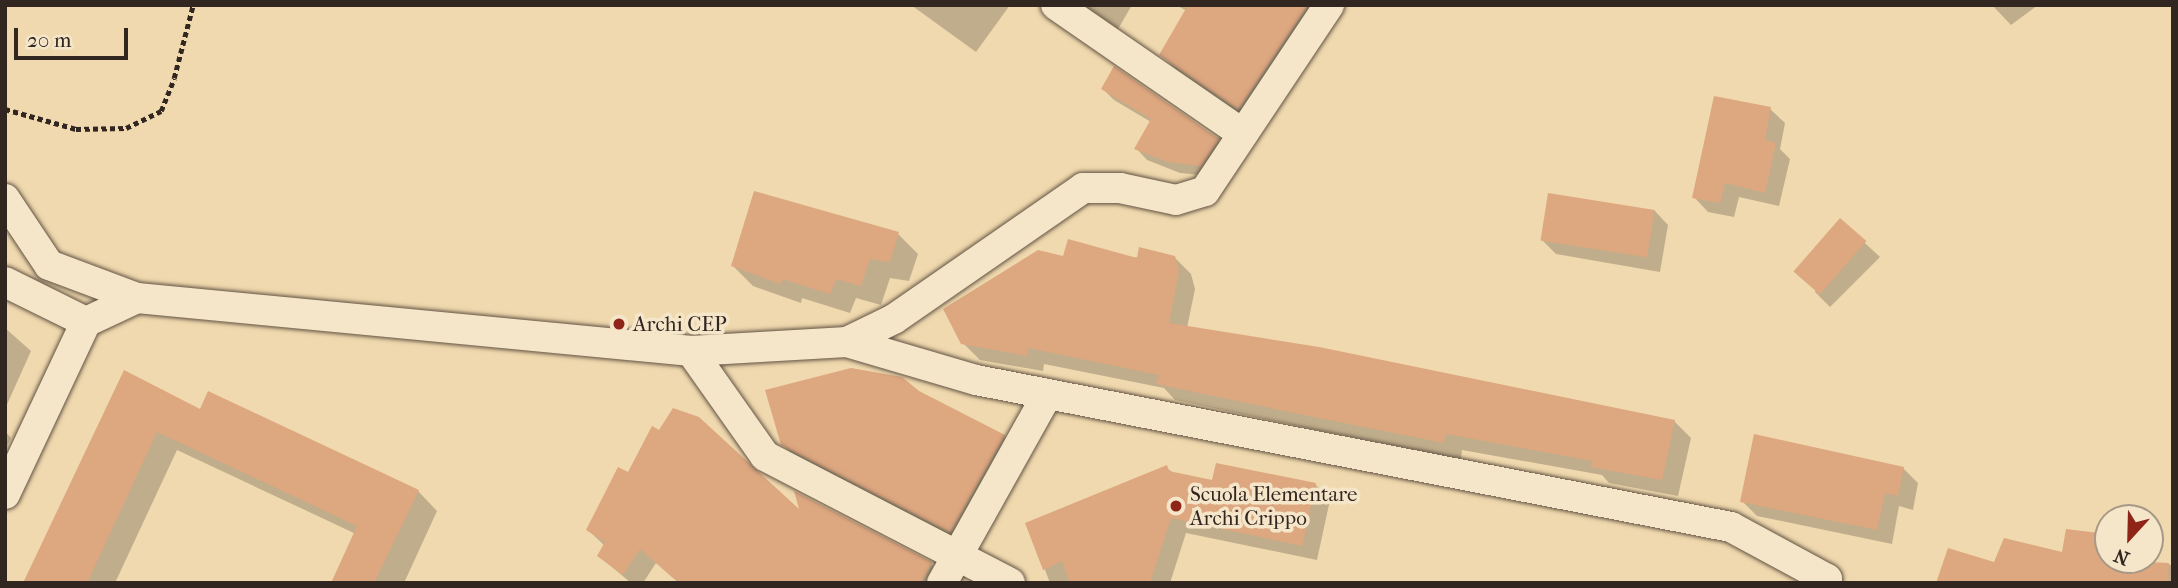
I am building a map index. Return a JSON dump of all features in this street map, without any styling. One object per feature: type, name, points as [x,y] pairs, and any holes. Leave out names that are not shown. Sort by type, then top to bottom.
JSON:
[{"type":"street","points":[[1056,5],[1243,134]]},
{"type":"street","points":[[847,342],[894,319],[1083,188],[1120,188],[1176,201],[1205,191],[1329,5]]},
{"type":"street","points":[[5,199],[49,265],[137,298],[691,351],[847,342],[976,380],[1731,527],[1827,579],[1827,583]]},
{"type":"street","points":[[5,282],[86,322]]},
{"type":"street","points":[[5,494],[86,322],[137,298]]},
{"type":"street","points":[[893,356],[894,319]]},
{"type":"street","points":[[691,351],[765,456],[1010,583]]},
{"type":"street","points":[[942,583],[1047,394]]},
{"type":"path","points":[[5,109],[76,129],[126,128],[161,111],[174,78],[193,5]]},
{"type":"building","points":[[1188,5],[1308,5],[1238,109],[1159,55]]},
{"type":"building","points":[[1114,66],[1219,139],[1201,166],[1168,162],[1134,149],[1151,119],[1101,89]]},
{"type":"building","points":[[1714,96],[1771,107],[1765,140],[1776,143],[1765,193],[1725,183],[1720,203],[1692,198]]},
{"type":"building","points":[[754,191],[899,232],[890,262],[870,259],[861,286],[836,279],[830,294],[782,279],[781,284],[731,266]]},
{"type":"building","points":[[1548,193],[1655,210],[1647,257],[1540,240]]},
{"type":"building","points":[[1840,218],[1866,241],[1820,295],[1793,272]]},
{"type":"building","points":[[1068,239],[1137,258],[1139,247],[1175,256],[1179,271],[1169,323],[1319,347],[1675,420],[1662,480],[1591,467],[1592,461],[1446,434],[1444,443],[1299,414],[1156,384],[1159,375],[1028,348],[1027,356],[961,344],[943,309],[1038,250],[1063,256]]},
{"type":"building","points":[[851,368],[902,377],[919,391],[1005,435],[950,532],[781,445],[765,390]]},
{"type":"building","points":[[124,370],[200,409],[208,391],[419,490],[374,583],[331,583],[357,526],[157,432],[87,583],[23,583]]},
{"type":"building","points":[[673,408],[699,417],[799,509],[794,491],[932,562],[921,583],[679,583],[640,549],[623,575],[597,556],[605,542],[586,530],[618,467],[628,472],[652,426],[659,430]]},
{"type":"building","points":[[1754,434],[1904,467],[1898,496],[1885,493],[1877,530],[1740,502]]},
{"type":"building","points":[[1216,463],[1316,483],[1302,546],[1171,518],[1150,583],[1070,583],[1062,561],[1043,570],[1025,523],[1167,465],[1169,471],[1212,480]]},
{"type":"building","points":[[2066,529],[2094,532],[2094,574],[2164,574],[2164,563],[2169,563],[2168,583],[1936,583],[1948,548],[1994,562],[2004,538],[2062,552]]},
{"type":"place","name":"Archi CEP","points":[[619,324]]},
{"type":"place","name":"Scuola Elementare Archi Crippo","points":[[1176,506]]}]
